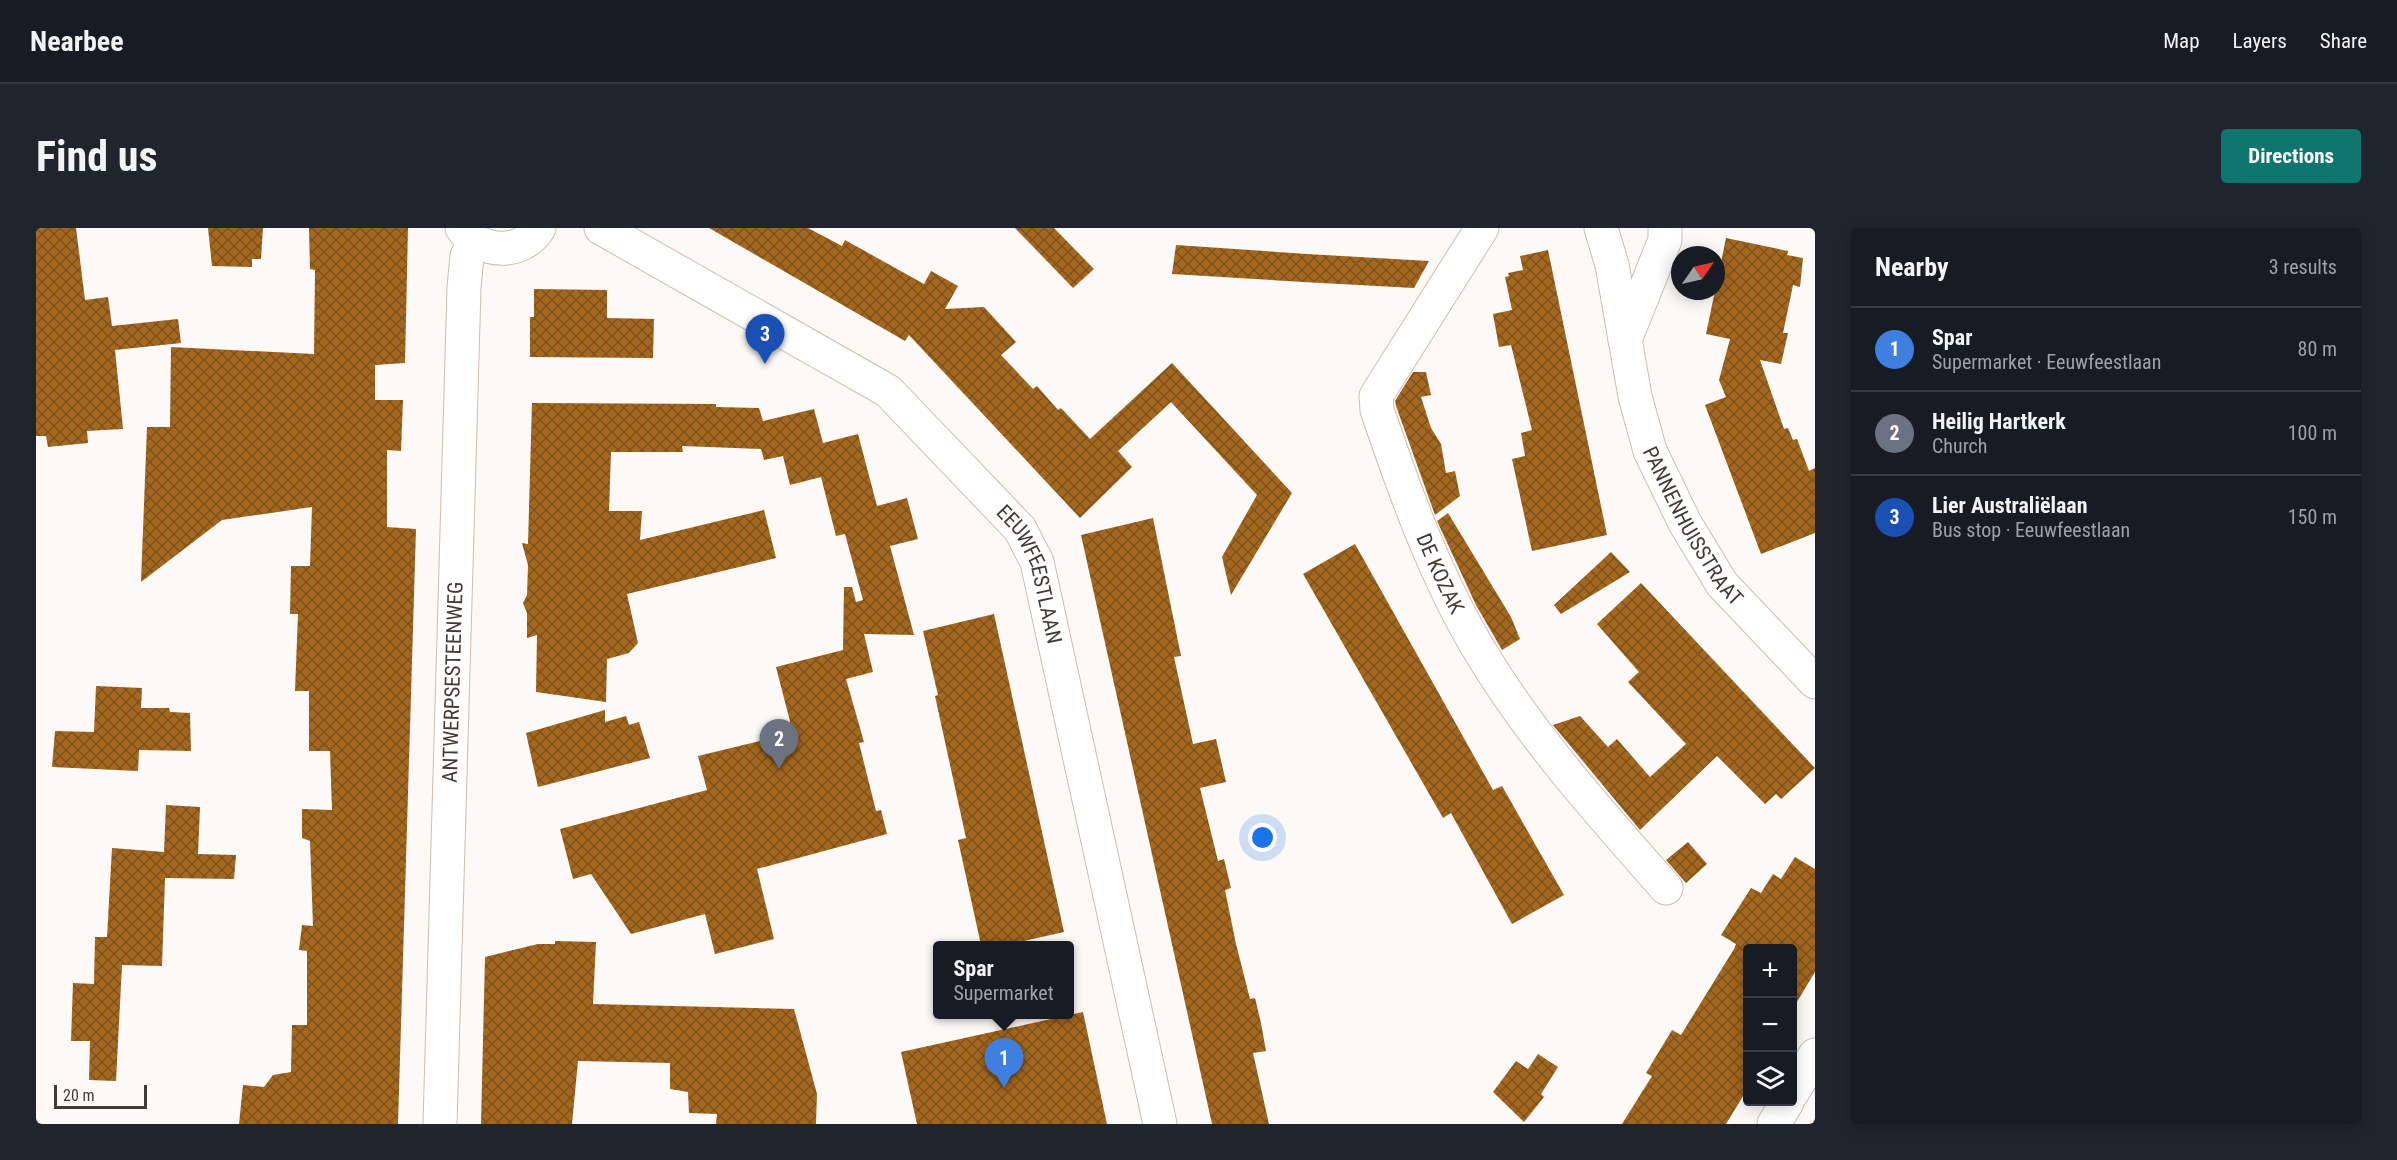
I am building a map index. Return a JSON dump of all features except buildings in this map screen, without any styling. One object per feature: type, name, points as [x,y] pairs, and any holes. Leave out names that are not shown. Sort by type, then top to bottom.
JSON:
[{"type":"street","name":"ANTWERPSESTEENWEG","points":[[440,1124],[464,288],[468,235],[490,248],[508,248],[532,238],[539,228]]},
{"type":"street","name":"EEUWFEESTLAAN","points":[[601,228],[888,391],[1020,529],[1037,562],[1160,1124]]},
{"type":"street","name":"DE KOZAK","points":[[1482,228],[1376,396],[1377,410],[1412,511],[1473,640],[1521,715],[1666,888]]},
{"type":"street","name":"PANNENHUISSTRAAT","points":[[1601,228],[1619,297],[1625,341],[1650,451],[1685,523],[1722,584],[1815,682]]},
{"type":"street","points":[[1625,341],[1665,240],[1665,228]]},
{"type":"street","points":[[1797,1085],[1815,1055]]},
{"type":"street","points":[[1774,1124],[1784,1106]]},
{"type":"place","name":"Lier Australiëlaan","points":[[765,364]]},
{"type":"place","name":"Heilig Hartkerk","points":[[779,769]]},
{"type":"place","name":"Spar","points":[[1004,1088]]}]
